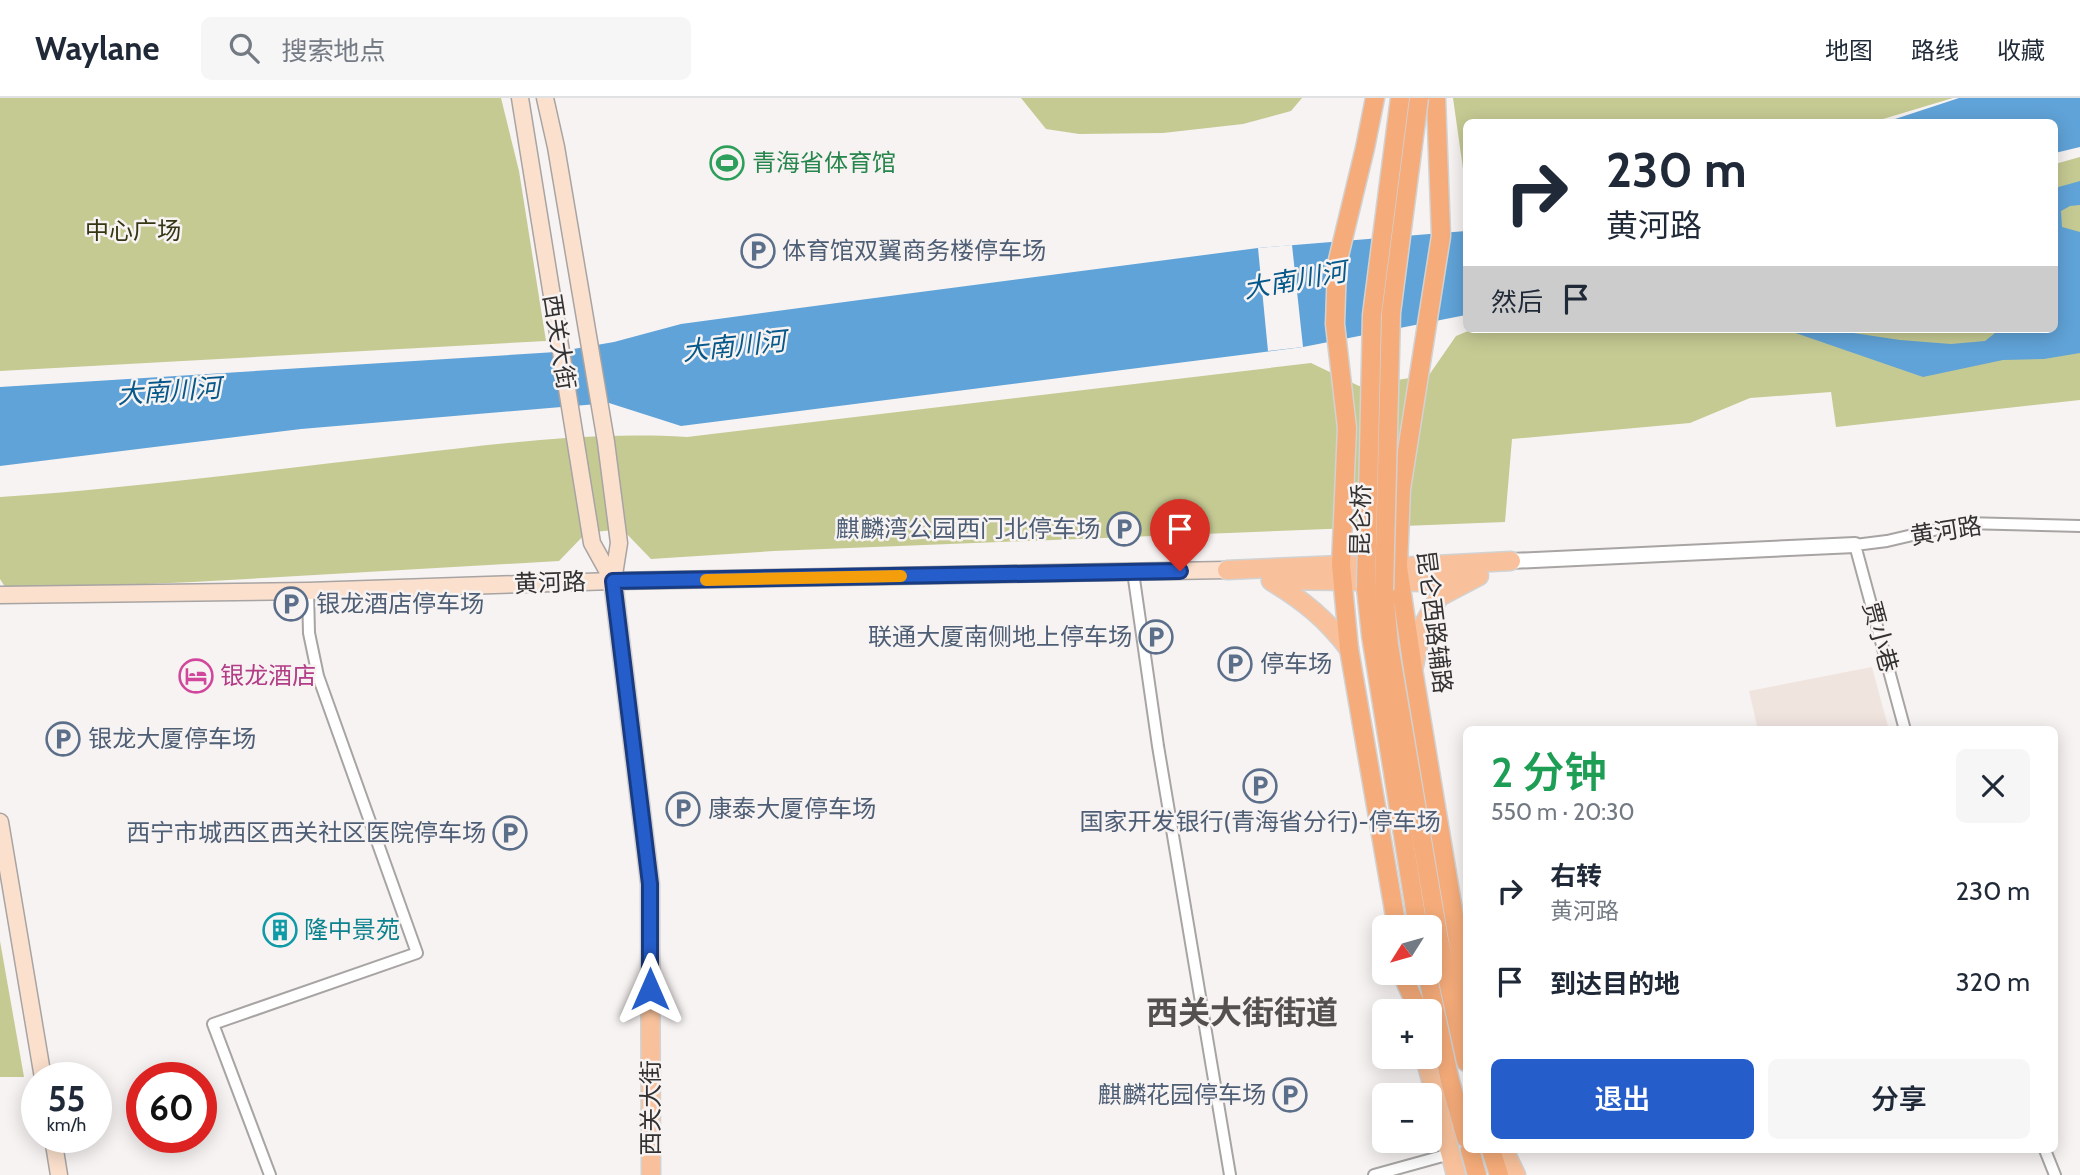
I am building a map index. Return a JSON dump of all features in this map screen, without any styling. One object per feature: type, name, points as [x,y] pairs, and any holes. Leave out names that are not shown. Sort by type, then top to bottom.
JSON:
[{"type":"highway","points":[[1375,98],[1337,264],[1335,324],[1347,428],[1342,573],[1349,649],[1395,915]]},
{"type":"highway","name":"昆仑桥","points":[[1400,98],[1372,315],[1366,588],[1371,635],[1416,915]]},
{"type":"highway","name":"昆仑桥","points":[[1419,98],[1391,313],[1384,590],[1389,645],[1438,940],[1463,1049]]},
{"type":"highway","name":"昆仑西路辅路","points":[[1435,105],[1441,236],[1401,489],[1399,574],[1463,964]]},
{"type":"highway","points":[[1430,985],[1463,1127]]},
{"type":"highway","points":[[1442,1063],[1450,1081]]},
{"type":"highway","points":[[1471,1153],[1477,1175]]},
{"type":"highway","points":[[1492,1153],[1499,1175]]},
{"type":"main road","name":"西关大街","points":[[520,98],[592,543],[613,581]]},
{"type":"main road","name":"西关大街","points":[[545,98],[556,147],[620,543],[613,581],[650,884],[651,1175]]},
{"type":"main road","points":[[1227,570],[1399,574],[1428,582],[1511,561]]},
{"type":"main road","points":[[1413,669],[1421,629],[1439,597],[1511,561]]},
{"type":"main road","points":[[1227,570],[1270,580],[1301,599],[1331,626],[1349,649]]},
{"type":"main road","name":"黄河路","points":[[0,595],[1227,570]]},
{"type":"main road","points":[[1270,580],[1342,573]]},
{"type":"main road","points":[[0,822],[40,1062]]},
{"type":"main road","points":[[1428,1069],[1456,1175]]},
{"type":"main road","points":[[1450,1081],[1450,1119],[1466,1175]]},
{"type":"main road","points":[[55,1153],[59,1175]]},
{"type":"main road","points":[[1506,1153],[1518,1175]]},
{"type":"main road","points":[[1514,1153],[1518,1175]]},
{"type":"street","name":"黄河路","points":[[1855,545],[1886,541],[1964,523],[2080,526]]},
{"type":"street","points":[[1511,561],[1855,545]]},
{"type":"street","name":"贾小巷","points":[[1855,545],[1904,726]]},
{"type":"street","points":[[1133,572],[1160,759],[1230,1175]]},
{"type":"street","points":[[270,1175],[213,1024],[417,953],[318,677],[309,633],[308,590]]},
{"type":"street","points":[[2046,1153],[2055,1175]]},
{"type":"street","points":[[1374,1175],[1450,1154]]},
{"type":"shaded area","points":[[1872,667],[1888,726],[1757,726],[1749,691]]},
{"type":"green space","name":"中心广场","points":[[0,98],[501,98],[519,171],[546,341],[0,371]]},
{"type":"green space","points":[[1021,98],[1302,98],[1291,111],[1243,124],[1163,133],[1079,134],[1046,129]]},
{"type":"green space","points":[[1453,98],[1953,98],[1883,119],[1463,119],[1463,169]]},
{"type":"green space","points":[[2080,157],[2080,400],[1836,427],[1831,392],[1750,398],[1690,423],[1512,439],[1505,522],[774,551],[651,559],[622,529],[586,533],[559,561],[7,590],[0,579],[0,497],[151,484],[544,440],[615,436],[687,437],[1311,363],[1359,386],[1429,375],[1456,336],[1463,333],[2058,333],[2058,163]]},
{"type":"green space","points":[[0,941],[21,1062],[21,1077],[0,1077]]},
{"type":"water","points":[[1959,98],[2080,98],[2080,147],[2058,152],[2058,119],[1895,119]]},
{"type":"water","points":[[2080,181],[2080,205],[2061,211],[2062,227],[2080,232],[2080,353],[2044,359],[2003,360],[1923,377],[1796,333],[1854,333],[1951,344],[1985,341],[1995,333],[2058,333],[2058,187]]},
{"type":"water","name":"大南川河","points":[[1463,231],[1463,316],[1303,347],[681,426],[609,403],[301,429],[0,466],[0,387],[556,352],[614,342],[681,324],[1258,248]]},
{"type":"pier","points":[[1292,245],[1303,347],[1268,351],[1258,248]]},
{"type":"slow traffic","points":[[706,580],[901,576]]},
{"type":"place","name":"青海省体育馆","points":[[727,163]]},
{"type":"place","name":"体育馆双翼商务楼停车场","points":[[758,251]]},
{"type":"place","name":"麒麟湾公园西门北停车场","points":[[1124,529]]},
{"type":"place","name":"银龙酒店停车场","points":[[291,604]]},
{"type":"place","name":"联通大厦南侧地上停车场","points":[[1156,637]]},
{"type":"place","name":"停车场","points":[[1235,664]]},
{"type":"place","name":"银龙酒店","points":[[196,676]]},
{"type":"place","name":"银龙大厦停车场","points":[[63,739]]},
{"type":"place","name":"国家开发银行(青海省分行)-停车场","points":[[1260,786]]},
{"type":"place","name":"康泰大厦停车场","points":[[683,809]]},
{"type":"place","name":"西宁市城西区西关社区医院停车场","points":[[510,833]]},
{"type":"place","name":"隆中景苑","points":[[280,930]]},
{"type":"place","name":"麒麟花园停车场","points":[[1290,1095]]},
{"type":"district","name":"西关大街街道","points":[[1242,1013]]},
{"type":"route","points":[[650,989],[650,884],[613,581],[1180,571]]}]
